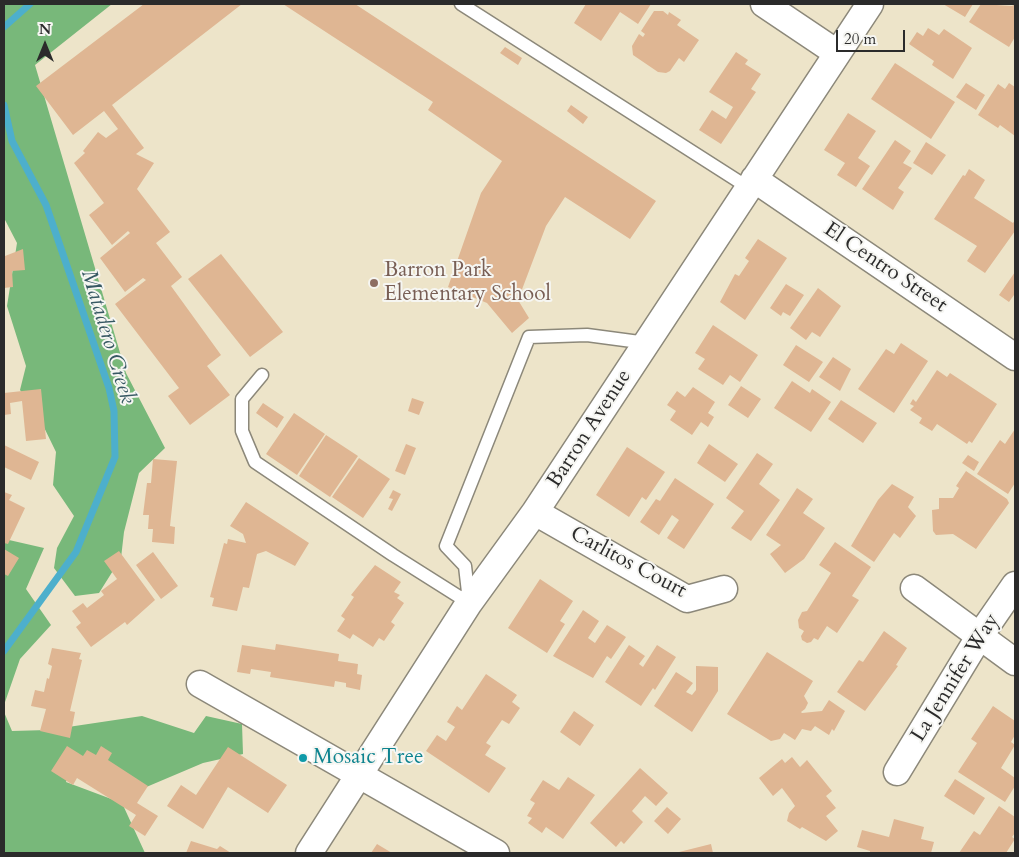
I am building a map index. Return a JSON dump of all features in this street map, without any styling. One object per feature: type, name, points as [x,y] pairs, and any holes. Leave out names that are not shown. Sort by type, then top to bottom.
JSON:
[{"type":"street","points":[[764,4],[837,53]]},
{"type":"street","name":"Barron Avenue","points":[[309,853],[469,603],[535,512],[870,4]]},
{"type":"street","name":"El Centro Street","points":[[751,183],[1015,357]]},
{"type":"street","name":"Carlitos Court","points":[[535,512],[687,599],[724,589]]},
{"type":"street","name":"La Jennifer Way","points":[[897,772],[980,637],[1015,585]]},
{"type":"street","points":[[914,588],[1015,662]]},
{"type":"street","points":[[200,684],[496,853]]},
{"type":"lane","points":[[461,4],[751,183]]},
{"type":"lane","points":[[469,603],[465,566],[446,546],[530,337],[587,335],[647,343]]},
{"type":"lane","points":[[262,375],[242,399],[242,431],[255,462],[469,603]]},
{"type":"green space","points":[[4,4],[112,4],[35,65],[126,373],[165,448],[139,473],[124,532],[121,558],[99,593],[75,596],[54,568],[57,548],[74,516],[53,485],[56,452],[38,415],[20,390],[26,366],[7,306],[17,243],[4,218]]},
{"type":"green space","points":[[9,540],[44,548],[26,589],[51,625],[20,659],[4,705],[4,542]]},
{"type":"green space","points":[[4,712],[12,731],[48,730],[142,716],[194,733],[206,716],[242,724],[243,754],[203,763],[144,788],[74,759],[66,782],[122,803],[145,853],[4,853]]},
{"type":"building","points":[[144,4],[242,4],[112,105],[144,148],[136,154],[154,163],[137,189],[170,232],[156,243],[182,277],[171,286],[221,355],[207,366],[230,395],[190,425],[168,396],[179,388],[115,304],[146,280],[143,278],[125,292],[100,258],[130,233],[128,231],[112,245],[89,215],[104,203],[74,163],[85,153],[83,151],[98,132],[106,138],[118,129],[104,111],[73,135],[36,86]]},
{"type":"building","points":[[283,4],[355,4],[656,201],[630,239],[565,197],[546,226],[518,300],[529,318],[512,333],[487,303],[448,287],[481,193],[502,161],[428,110],[433,102]]},
{"type":"building","points":[[586,4],[651,4],[638,24],[620,12],[601,41],[574,23]]},
{"type":"building","points":[[943,4],[973,4],[965,17]]},
{"type":"building","points":[[981,4],[1012,6],[1015,4],[1015,37],[1009,47],[969,22]]},
{"type":"building","points":[[654,11],[663,11],[668,15],[669,12],[681,20],[677,25],[699,40],[684,62],[679,58],[670,71],[666,73],[658,72],[633,55],[632,46],[639,34],[643,37],[645,34],[641,31]]},
{"type":"building","points":[[928,28],[939,35],[944,29],[972,48],[953,79],[932,65],[934,61],[909,44],[917,32],[923,36]]},
{"type":"building","points":[[505,47],[522,58],[518,65],[500,53]]},
{"type":"building","points":[[736,52],[748,60],[745,64],[761,74],[751,89],[756,92],[721,144],[699,130],[712,110],[726,119],[733,107],[709,92]]},
{"type":"building","points":[[895,63],[955,102],[931,139],[871,99]]},
{"type":"building","points":[[966,83],[985,95],[976,110],[956,97]]},
{"type":"building","points":[[1009,83],[1015,87],[1015,136],[1000,125],[998,128],[978,115],[998,84],[1005,89]]},
{"type":"building","points":[[571,105],[588,117],[583,124],[567,111]]},
{"type":"building","points":[[848,113],[876,131],[858,158],[870,166],[856,187],[837,175],[845,163],[824,150]]},
{"type":"building","points":[[895,140],[911,151],[903,163],[912,168],[898,188],[904,192],[893,210],[862,189]]},
{"type":"building","points":[[926,142],[946,155],[932,175],[913,163]]},
{"type":"building","points":[[969,169],[985,180],[974,198],[1013,223],[1015,220],[1015,231],[985,273],[967,261],[977,246],[934,219]]},
{"type":"building","points":[[758,239],[787,258],[745,320],[720,302],[735,274],[739,276],[749,261],[745,258]]},
{"type":"building","points":[[23,249],[25,270],[12,271],[13,287],[4,288],[5,256]]},
{"type":"building","points":[[221,254],[283,332],[250,357],[188,279]]},
{"type":"building","points":[[1015,272],[1015,297],[1014,295],[1009,302],[999,295]]},
{"type":"building","points":[[786,284],[804,295],[790,316],[783,312],[781,316],[770,308]]},
{"type":"building","points":[[818,288],[841,306],[820,337],[812,332],[806,340],[790,328]]},
{"type":"building","points":[[713,325],[758,355],[740,382],[730,375],[723,385],[698,369],[705,359],[695,353]]},
{"type":"building","points":[[901,343],[928,361],[894,413],[858,389],[886,349],[894,354]]},
{"type":"building","points":[[796,345],[823,362],[809,382],[783,365]]},
{"type":"building","points":[[833,357],[851,369],[840,391],[819,377]]},
{"type":"building","points":[[937,370],[947,377],[950,373],[997,404],[972,443],[969,441],[967,444],[937,424],[932,431],[919,423],[922,418],[910,410],[914,406],[910,404],[913,399],[916,402]]},
{"type":"building","points":[[792,381],[810,393],[812,389],[831,402],[811,432],[774,408]]},
{"type":"building","points":[[741,386],[761,399],[748,418],[728,405]]},
{"type":"building","points":[[693,387],[715,402],[708,413],[714,417],[708,427],[701,422],[692,435],[670,420],[676,411],[667,405],[677,391],[685,397]]},
{"type":"building","points":[[41,389],[46,439],[26,441],[22,401],[10,403],[11,414],[4,415],[4,393]]},
{"type":"building","points":[[412,398],[424,402],[419,415],[408,411]]},
{"type":"building","points":[[841,400],[877,423],[863,443],[828,419]]},
{"type":"building","points":[[263,403],[284,417],[277,428],[256,413]]},
{"type":"building","points":[[294,413],[325,434],[297,475],[266,454]]},
{"type":"building","points":[[1015,429],[1015,483],[1008,494],[977,474],[1000,440],[1005,444]]},
{"type":"building","points":[[326,435],[358,456],[330,497],[299,476]]},
{"type":"building","points":[[406,444],[416,448],[405,475],[395,471]]},
{"type":"building","points":[[709,444],[738,464],[725,482],[697,463]]},
{"type":"building","points":[[4,445],[39,462],[31,480],[4,467]]},
{"type":"building","points":[[627,447],[665,472],[646,500],[642,497],[629,517],[596,495]]},
{"type":"building","points":[[757,453],[773,464],[759,484],[780,500],[751,541],[731,528],[744,511],[726,498]]},
{"type":"building","points":[[968,455],[979,462],[974,471],[962,463]]},
{"type":"building","points":[[359,458],[390,479],[363,518],[332,497]]},
{"type":"building","points":[[153,459],[177,461],[170,526],[175,527],[174,544],[152,542],[153,529],[148,529],[149,515],[143,515],[147,483],[151,483]]},
{"type":"building","points":[[966,471],[1007,499],[1009,503],[976,549],[953,534],[936,535],[933,531],[932,510],[939,509],[939,498],[953,498],[959,488],[956,486]]},
{"type":"building","points":[[675,478],[714,504],[684,549],[667,538],[679,520],[672,515],[659,535],[640,522],[656,499],[660,501]]},
{"type":"building","points":[[892,484],[914,497],[908,507],[916,516],[900,538],[894,533],[874,562],[851,546],[878,500]]},
{"type":"building","points":[[797,488],[813,499],[803,513],[825,528],[804,559],[785,573],[770,554],[781,545],[766,535]]},
{"type":"building","points":[[393,490],[401,494],[392,511],[388,509],[393,499],[389,498]]},
{"type":"building","points":[[4,492],[12,495],[9,500],[25,508],[8,544],[4,543]]},
{"type":"building","points":[[246,502],[309,543],[295,566],[266,551],[257,554],[249,588],[243,587],[237,611],[212,606],[214,598],[210,597],[224,543],[227,544],[228,539],[246,543],[243,534],[230,526]]},
{"type":"building","points":[[835,542],[871,567],[852,596],[859,600],[837,633],[827,626],[818,640],[814,638],[811,642],[807,643],[802,640],[801,636],[804,631],[799,628],[798,620],[802,612],[807,611],[831,573],[819,565]]},
{"type":"building","points":[[4,549],[19,558],[8,576],[4,574]]},
{"type":"building","points":[[119,551],[155,600],[127,625],[125,622],[91,647],[76,627],[81,623],[72,611],[83,603],[87,608],[104,595],[101,591],[117,579],[104,561]]},
{"type":"building","points":[[153,552],[178,586],[161,599],[136,565]]},
{"type":"building","points":[[375,565],[401,582],[394,592],[400,595],[397,598],[404,603],[391,622],[395,625],[384,641],[379,638],[373,647],[353,634],[350,639],[337,631],[345,619],[341,616],[354,597],[351,595]]},
{"type":"building","points":[[540,579],[573,601],[560,621],[565,624],[547,653],[508,628]]},
{"type":"building","points":[[583,610],[599,621],[588,638],[595,643],[607,625],[626,637],[611,659],[607,656],[593,678],[553,656]]},
{"type":"building","points":[[884,631],[907,648],[896,665],[898,666],[865,711],[837,692],[859,660],[863,662]]},
{"type":"building","points":[[276,644],[339,654],[338,661],[358,664],[357,674],[362,675],[360,690],[346,687],[346,683],[335,681],[334,687],[270,677],[271,672],[251,669],[250,674],[237,672],[242,645],[275,650]]},
{"type":"building","points":[[629,645],[645,656],[639,664],[643,667],[657,645],[676,657],[655,690],[653,688],[641,706],[605,682]]},
{"type":"building","points":[[52,648],[81,653],[79,659],[82,660],[70,711],[75,712],[70,738],[40,731],[46,709],[31,706],[35,690],[44,692],[47,678],[49,679],[52,666],[48,664]]},
{"type":"building","points":[[767,652],[813,681],[804,696],[808,703],[802,713],[822,711],[829,700],[845,711],[834,731],[832,729],[829,735],[815,726],[811,731],[802,729],[795,740],[784,733],[780,739],[771,741],[727,714]]},
{"type":"building","points":[[696,666],[718,667],[718,691],[692,732],[654,706],[676,672],[693,683],[686,692],[692,695],[696,690]]},
{"type":"building","points":[[486,674],[517,695],[512,702],[520,708],[509,724],[502,720],[486,743],[491,746],[485,755],[506,768],[489,793],[426,751],[437,735],[446,741],[455,727],[447,722],[457,706],[462,710]]},
{"type":"building","points":[[993,706],[1015,721],[1015,735],[1011,742],[1015,745],[1001,768],[1015,778],[1015,786],[1005,802],[958,772],[977,743],[971,739]]},
{"type":"building","points":[[574,711],[594,725],[580,746],[560,732]]},
{"type":"building","points":[[67,746],[83,756],[87,750],[96,755],[101,746],[112,753],[108,760],[148,786],[137,803],[158,816],[145,836],[129,826],[136,815],[77,778],[73,785],[51,771]]},
{"type":"building","points":[[228,747],[287,785],[268,813],[228,787],[203,829],[167,806],[181,785],[196,795]]},
{"type":"building","points":[[792,757],[800,767],[807,760],[832,791],[826,796],[836,808],[826,816],[838,831],[826,841],[802,827],[800,829],[787,821],[789,813],[795,806],[782,788],[773,796],[759,778],[782,759],[785,763]]},
{"type":"building","points":[[640,768],[668,793],[656,806],[645,796],[632,811],[643,822],[624,844],[621,841],[616,847],[590,823]]},
{"type":"building","points":[[568,777],[595,795],[563,839],[546,827],[542,833],[528,823],[532,818],[527,816],[535,803],[530,800],[543,780],[559,790]]},
{"type":"building","points":[[955,779],[985,798],[974,815],[944,796]]},
{"type":"building","points":[[999,806],[1015,817],[1015,833],[1012,837],[1015,839],[1006,853],[959,853],[974,831],[980,835]]},
{"type":"building","points":[[667,807],[681,819],[668,834],[654,821]]},
{"type":"building","points":[[894,819],[924,827],[921,839],[934,842],[931,853],[870,853],[870,851],[857,847],[862,830],[889,837]]},
{"type":"building","points":[[191,841],[217,849],[220,846],[231,853],[186,853]]},
{"type":"building","points":[[377,844],[392,853],[371,853]]},
{"type":"building","points":[[711,844],[713,853],[675,853]]},
{"type":"waterway","name":"Matadero Creek","points":[[4,27],[30,4]]},
{"type":"waterway","name":"Matadero Creek","points":[[4,105],[12,141],[46,205],[109,388],[114,411],[115,457],[76,552],[4,651]]},
{"type":"place","name":"Barron Park Elementary School","points":[[374,283]]},
{"type":"place","name":"Mosaic Tree","points":[[303,758]]}]
